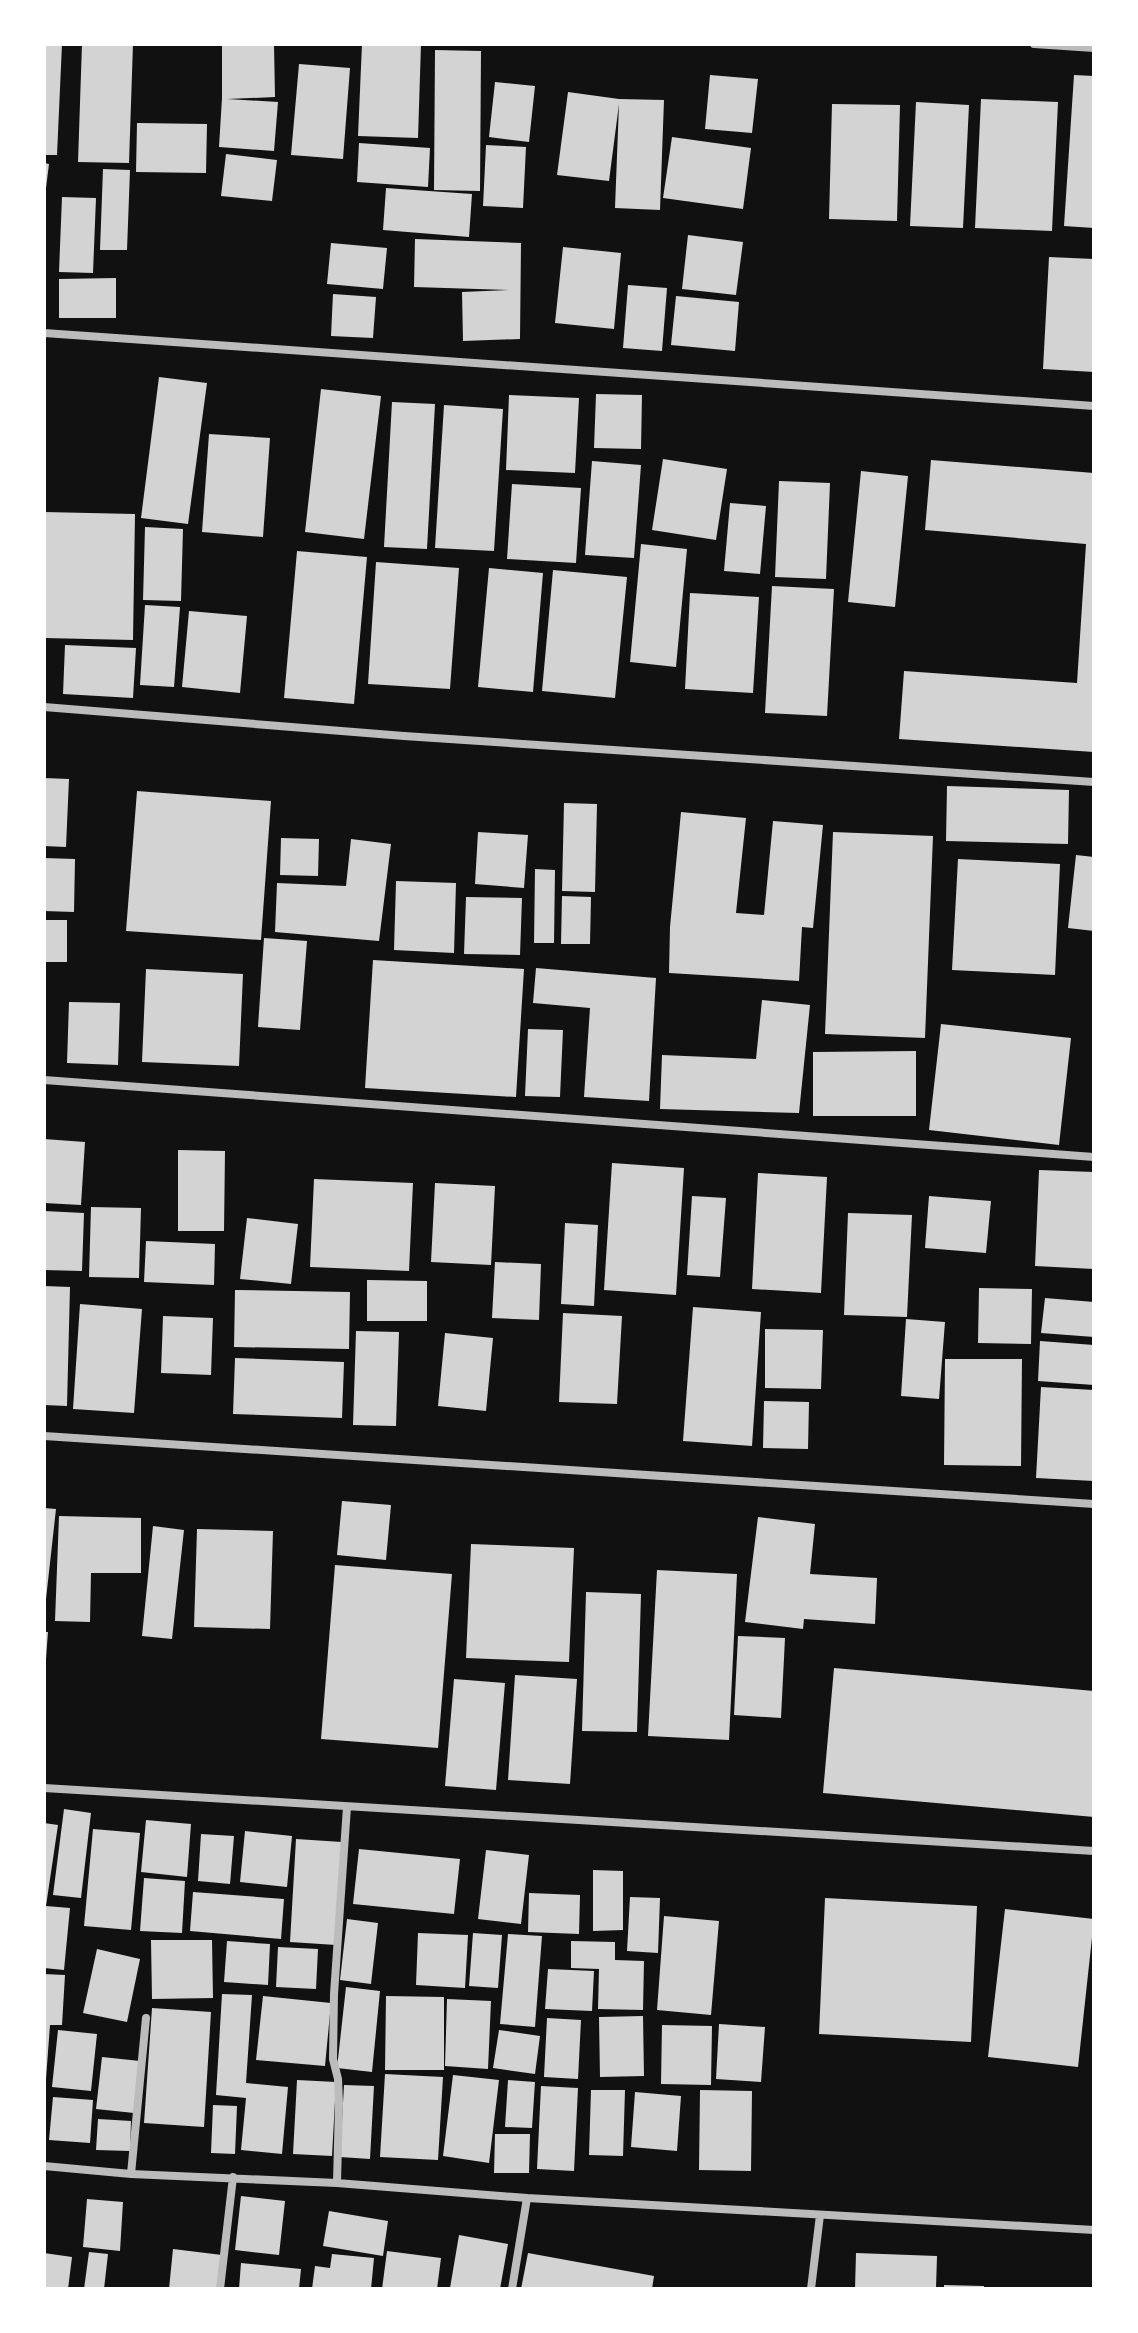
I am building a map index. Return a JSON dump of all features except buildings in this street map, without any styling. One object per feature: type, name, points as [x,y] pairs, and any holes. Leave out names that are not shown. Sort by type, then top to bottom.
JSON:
[{"type":"street","points":[[1034,44],[1094,48]]},
{"type":"street","points":[[44,333],[1094,406]]},
{"type":"street","points":[[44,707],[404,736],[1094,782]]},
{"type":"street","points":[[44,1080],[1094,1157]]},
{"type":"street","points":[[44,1436],[1094,1504]]},
{"type":"street","points":[[44,1788],[1094,1851]]},
{"type":"street","points":[[337,2183],[339,2103],[333,2059],[334,1994],[347,1807]]},
{"type":"street","points":[[131,2174],[146,2018]]},
{"type":"street","points":[[44,2166],[131,2174],[337,2183],[527,2198],[1094,2230]]},
{"type":"street","points":[[220,2289],[233,2177]]},
{"type":"street","points":[[512,2289],[527,2198]]},
{"type":"street","points":[[811,2289],[820,2215]]}]
